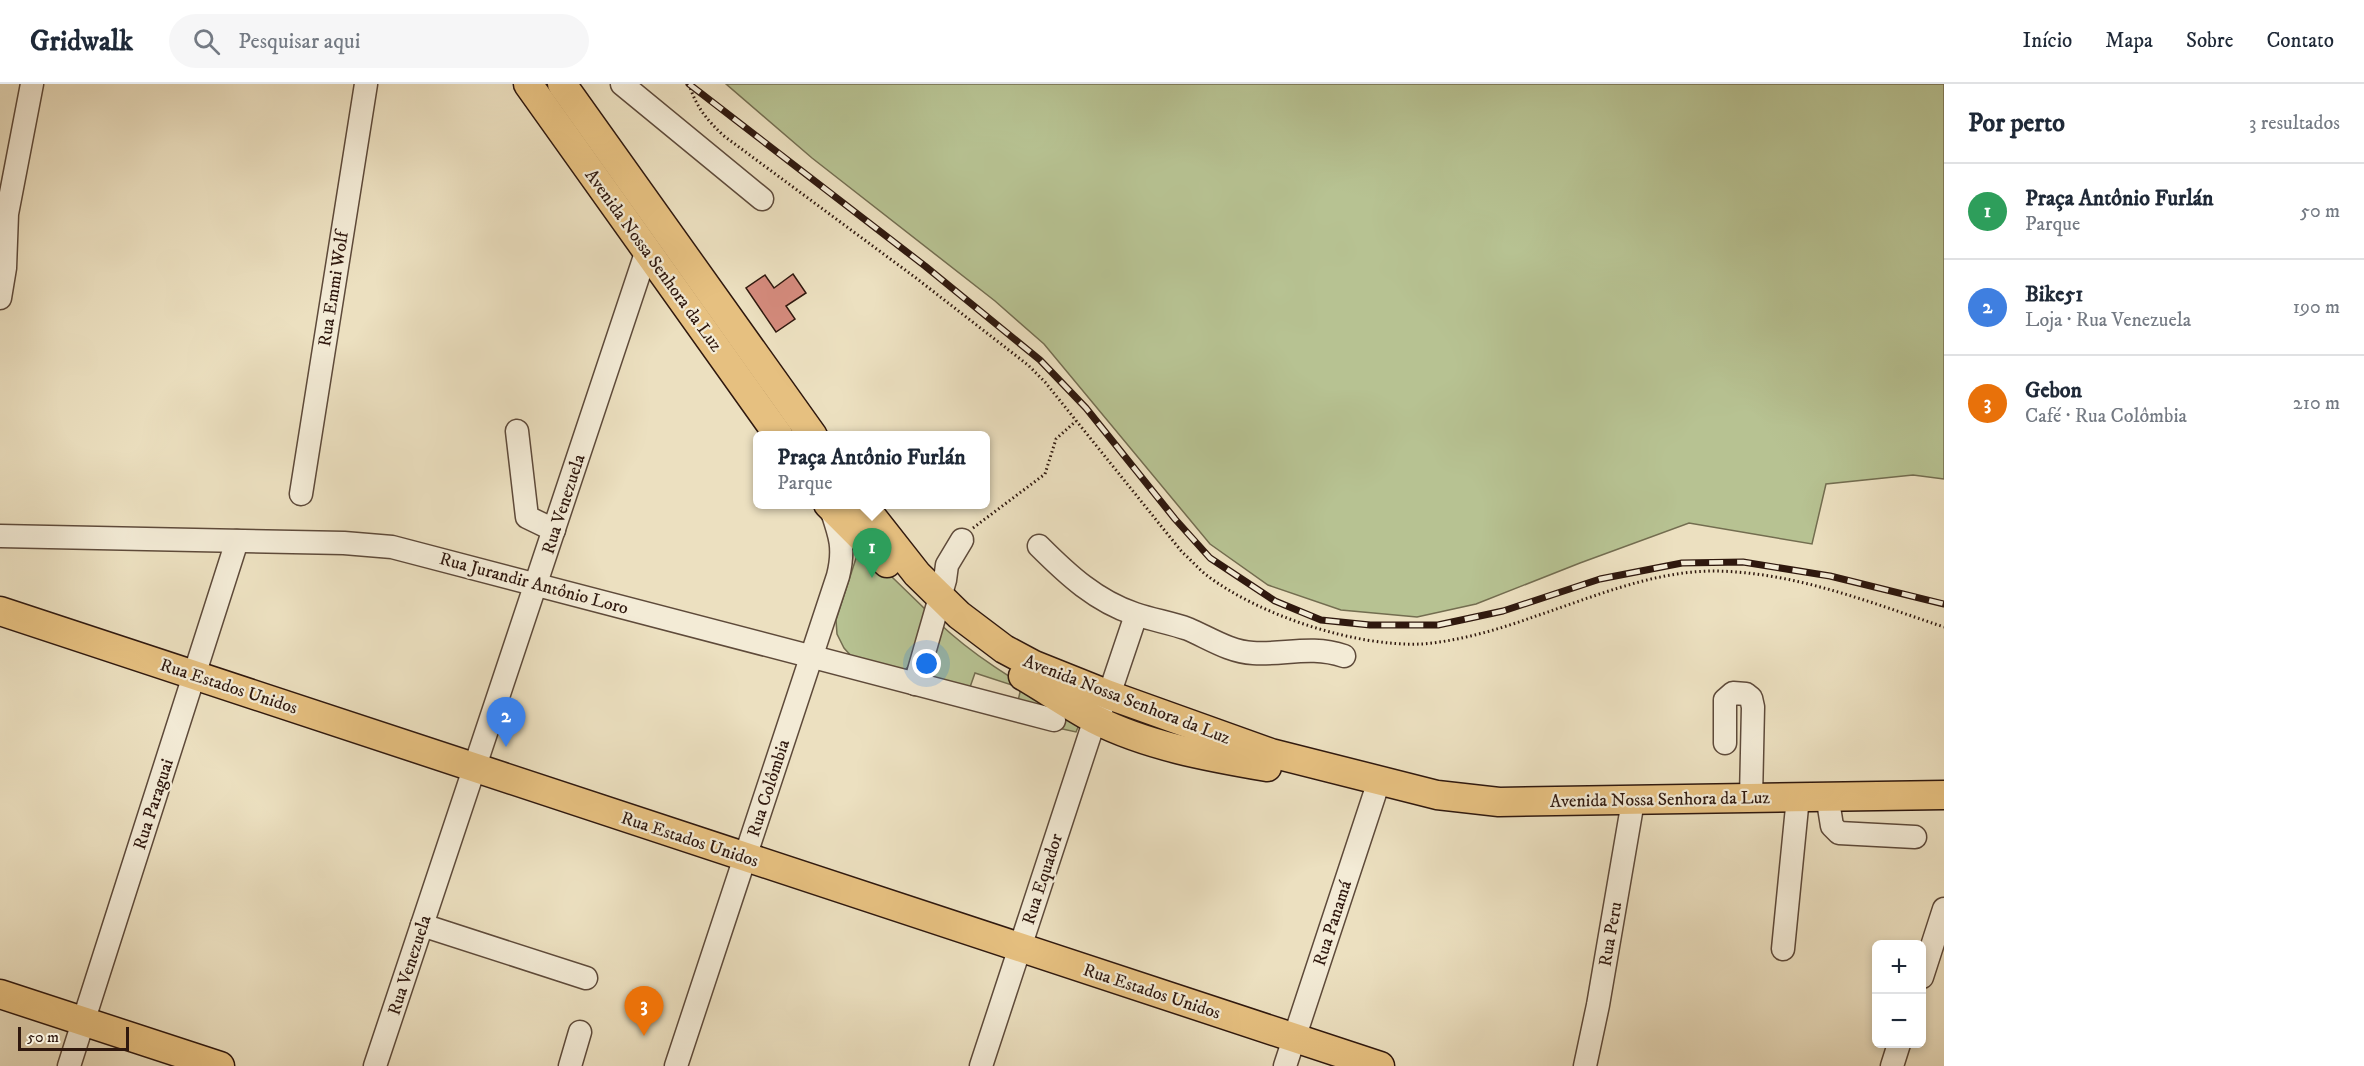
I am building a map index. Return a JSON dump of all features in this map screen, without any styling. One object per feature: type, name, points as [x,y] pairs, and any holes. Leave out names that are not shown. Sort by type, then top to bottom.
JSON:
[{"type":"main road","name":"Avenida Nossa Senhora da Luz","points":[[528,84],[776,431]]},
{"type":"main road","name":"Avenida Nossa Senhora da Luz","points":[[562,84],[810,431]]},
{"type":"main road","name":"Avenida Nossa Senhora da Luz","points":[[831,509],[937,604],[984,652],[1095,719],[1154,741],[1197,753],[1266,767],[1379,781]]},
{"type":"main road","name":"Avenida Nossa Senhora da Luz","points":[[866,509],[937,604],[1004,649],[1034,665],[1108,695],[1252,747],[1379,781],[1437,795],[1482,801],[1633,801],[1827,795],[1944,795]]},
{"type":"main road","name":"Rua Estados Unidos","points":[[0,611],[1380,1066]]},
{"type":"main road","points":[[0,994],[220,1066]]},
{"type":"street","points":[[0,298],[5,267],[4,212],[32,84]]},
{"type":"street","name":"Rua Emmi Wolf","points":[[301,494],[366,84]]},
{"type":"street","points":[[622,84],[762,199]]},
{"type":"street","name":"Rua Venezuela","points":[[375,1066],[647,250]]},
{"type":"street","points":[[517,431],[527,517],[554,530]]},
{"type":"street","name":"Rua Colômbia","points":[[676,1066],[838,576],[843,550],[830,509]]},
{"type":"street","name":"Rua Jurandir Antônio Loro","points":[[0,536],[344,543],[392,548],[1054,720]]},
{"type":"street","points":[[915,684],[945,580],[947,565],[962,540]]},
{"type":"street","name":"Rua Paraguai","points":[[69,1066],[237,541]]},
{"type":"street","points":[[1039,546],[1079,584],[1099,598],[1136,615],[1179,626],[1240,652],[1322,650],[1344,656]]},
{"type":"street","name":"Rua Equador","points":[[981,1066],[1095,719],[1108,695],[1136,615]]},
{"type":"street","points":[[824,620],[834,645],[850,666]]},
{"type":"street","points":[[1725,743],[1725,700],[1733,693],[1746,694],[1751,698],[1753,707],[1751,798]]},
{"type":"street","name":"Rua Panamá","points":[[1285,1066],[1379,781]]},
{"type":"street","points":[[1827,795],[1832,826],[1839,833],[1915,837]]},
{"type":"street","points":[[1783,950],[1798,796]]},
{"type":"street","name":"Rua Peru","points":[[1585,1066],[1598,1005],[1633,801]]},
{"type":"street","points":[[1926,965],[1944,909]]},
{"type":"street","points":[[422,925],[586,978]]},
{"type":"street","points":[[570,1066],[580,1032]]},
{"type":"street","points":[[1892,1066],[1898,1048]]},
{"type":"path","points":[[689,84],[695,102],[706,119],[724,136],[1028,364],[1182,552],[1206,574],[1244,598],[1276,614],[1371,642],[1422,644],[1470,636],[1655,578],[1711,571],[1759,574],[1811,584],[1944,627]]},
{"type":"path","points":[[962,540],[977,525],[1045,474],[1056,439],[1076,421]]},
{"type":"green space","points":[[726,84],[1944,84],[1944,479],[1913,475],[1826,484],[1812,544],[1689,523],[1476,604],[1417,617],[1341,610],[1268,585],[1210,544],[1044,344],[995,301],[812,158]]},
{"type":"green space","points":[[860,546],[927,611],[911,663],[898,673],[853,658],[844,648],[837,634],[836,620]]},
{"type":"green space","points":[[939,623],[989,663],[1081,720],[1076,732],[1058,728],[1017,705],[1021,688],[975,673],[969,690],[932,677],[929,671]]},
{"type":"building","points":[[793,274],[806,293],[786,306],[795,319],[776,332],[746,288],[765,275],[774,288]]},
{"type":"railway","points":[[689,84],[925,266],[1040,360],[1086,408],[1175,519],[1210,558],[1275,601],[1321,620],[1370,625],[1438,625],[1503,611],[1600,579],[1682,563],[1743,562],[1830,576],[1944,604]]},
{"type":"place","name":"Praça Antônio Furlán","points":[[872,578]]},
{"type":"place","name":"Bike51","points":[[506,747]]},
{"type":"place","name":"Gebon","points":[[644,1036]]}]
